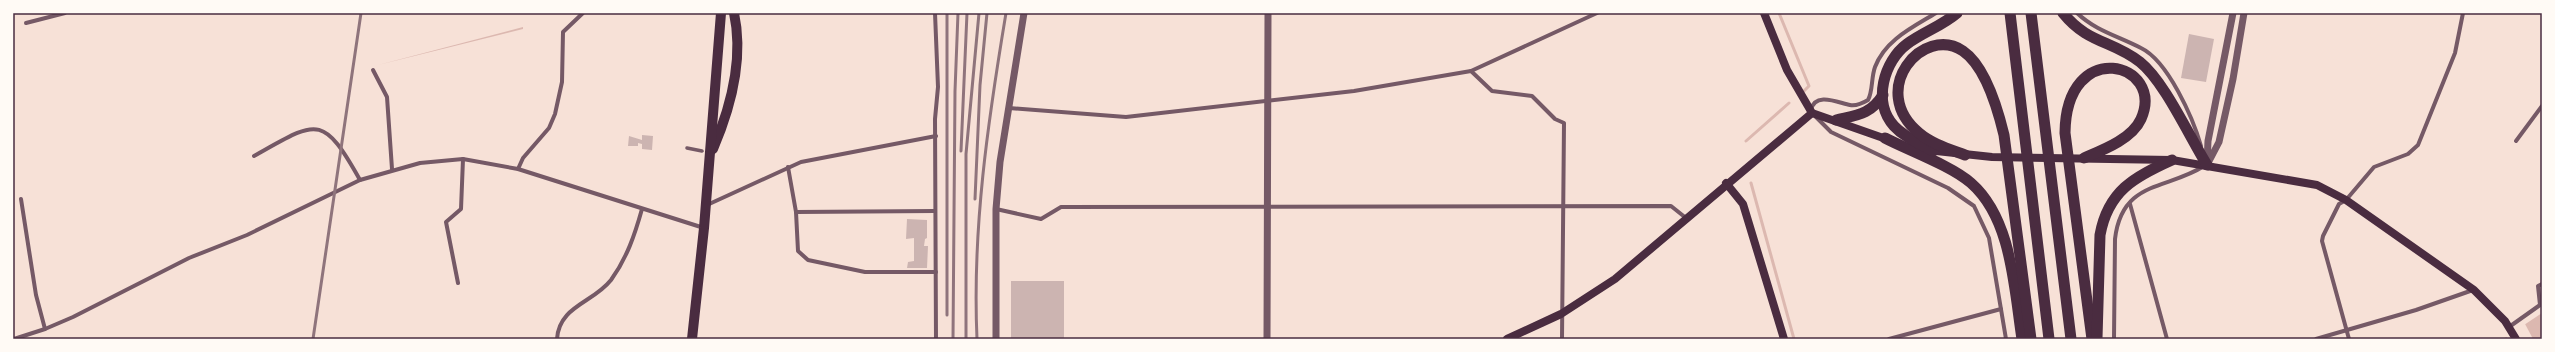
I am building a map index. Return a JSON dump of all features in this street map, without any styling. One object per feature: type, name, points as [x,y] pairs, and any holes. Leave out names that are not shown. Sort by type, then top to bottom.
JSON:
[{"type":"highway","points":[[692,339],[706,206],[706,153],[711,116],[720,13]]},
{"type":"highway","points":[[706,153],[721,130],[734,82],[738,47],[734,13]]},
{"type":"highway","points":[[1932,151],[1908,137],[1893,124],[1885,110],[1883,95],[1886,73],[1897,53],[1907,44],[1948,21],[1957,13]]},
{"type":"highway","points":[[2010,13],[2049,339]]},
{"type":"highway","points":[[2031,13],[2071,339]]},
{"type":"highway","points":[[2063,13],[2079,31],[2120,50],[2147,68],[2163,89],[2207,165]]},
{"type":"highway","points":[[1965,155],[1933,142],[1918,132],[1907,120],[1900,105],[1897,91],[1899,77],[1905,65],[1924,50],[1934,47],[1955,48],[1971,58],[1978,68],[1998,111],[2004,135],[2031,339]]},
{"type":"highway","points":[[2079,158],[2125,137],[2141,120],[2144,95],[2133,76],[2125,70],[2116,66],[2106,68],[2086,76],[2077,83],[2072,94],[2065,119],[2065,133],[2092,339]]},
{"type":"highway","points":[[1836,120],[1870,111],[1876,107],[1883,95]]},
{"type":"highway","points":[[1884,138],[1955,172],[1970,182],[1985,197],[2002,232],[2022,339]]},
{"type":"highway","points":[[2097,339],[2100,234],[2103,219],[2111,201],[2120,190],[2147,171],[2172,160]]},
{"type":"main road","points":[[1764,13],[1787,70],[1812,113],[1836,120],[1884,138],[1932,151],[1992,157],[2172,160],[2302,181],[2317,185],[2346,200],[2474,290],[2510,328],[2516,339]]},
{"type":"main road","points":[[1507,339],[1561,314],[1615,279],[1726,183],[1812,113]]},
{"type":"main road","points":[[1726,183],[1743,204],[1784,339]]},
{"type":"street","points":[[26,23],[65,13]]},
{"type":"street","points":[[518,169],[523,158],[549,128],[555,114],[562,82],[563,32],[582,13]]},
{"type":"street","points":[[935,13],[938,87],[935,211],[936,339]]},
{"type":"street","points":[[996,339],[996,209],[1008,108],[1024,13]]},
{"type":"street","points":[[1267,339],[1268,13]]},
{"type":"street","points":[[1008,108],[1126,117],[1354,91],[1471,70],[1597,13]]},
{"type":"street","points":[[1936,13],[1904,32],[1884,50],[1875,66],[1868,100],[1851,105],[1822,99],[1811,108],[1812,113],[1831,132],[1948,188],[1974,206],[1989,238],[2006,339]]},
{"type":"street","points":[[2077,13],[2098,30],[2127,41],[2152,55],[2170,78],[2196,128],[2207,165]]},
{"type":"street","points":[[2207,165],[2208,141],[2233,13]]},
{"type":"street","points":[[2114,339],[2117,225],[2130,204],[2146,190],[2195,172],[2207,165],[2219,142],[2234,78],[2244,13]]},
{"type":"street","points":[[2349,339],[2322,241],[2339,204],[2346,200],[2374,167],[2408,154],[2418,145],[2455,53],[2463,13]]},
{"type":"street","points":[[373,70],[387,97],[392,169]]},
{"type":"street","points":[[1471,70],[1492,92],[1532,96],[1555,119],[1564,124],[1561,314],[1562,339]]},
{"type":"street","points":[[2516,141],[2542,106]]},
{"type":"street","points":[[254,156],[307,129],[318,129],[336,140],[360,180]]},
{"type":"street","points":[[706,206],[801,162],[936,136]]},
{"type":"street","points":[[687,148],[706,153]]},
{"type":"street","points":[[458,283],[446,222],[461,209],[463,159]]},
{"type":"street","points":[[14,339],[45,330],[189,258],[247,235],[360,180],[392,169],[420,163],[463,159],[518,169],[704,228]]},
{"type":"street","points":[[788,167],[796,212],[798,251],[808,260],[830,262],[865,272],[936,272]]},
{"type":"street","points":[[21,199],[36,295],[45,330]]},
{"type":"street","points":[[2130,204],[2167,339]]},
{"type":"street","points":[[996,209],[1041,219],[1061,207],[1671,206],[1686,218]]},
{"type":"street","points":[[557,339],[560,322],[578,305],[596,296],[622,264],[634,237],[642,209]]},
{"type":"street","points":[[796,212],[935,211]]},
{"type":"street","points":[[2510,328],[2540,305],[2538,286],[2542,284]]},
{"type":"street","points":[[2316,339],[2416,310],[2474,290]]},
{"type":"street","points":[[1889,339],[2001,309]]},
{"type":"shaded area","points":[[523,27],[523,29],[378,65]]},
{"type":"shaded area","points":[[2542,313],[2542,339],[2503,339]]},
{"type":"pier","points":[[2524,322],[2533,339],[2508,339],[2505,335]]},
{"type":"building","points":[[2189,34],[2214,39],[2206,82],[2181,78]]},
{"type":"building","points":[[642,135],[653,136],[652,150],[642,149],[642,144],[638,143],[638,146],[628,146],[629,136],[642,140]]},
{"type":"building","points":[[907,219],[927,220],[927,238],[925,239],[924,246],[928,246],[927,268],[907,268],[908,262],[914,261],[914,238],[906,239]]},
{"type":"building","points":[[1011,281],[1064,281],[1064,339],[1011,339]]},
{"type":"waterway","points":[[1779,13],[1809,86],[1804,91]]},
{"type":"waterway","points":[[1746,141],[1789,103]]},
{"type":"waterway","points":[[1751,183],[1794,339]]},
{"type":"railway","points":[[313,339],[361,13]]},
{"type":"railway","points":[[947,13],[947,315]]},
{"type":"railway","points":[[953,339],[955,91],[958,13]]},
{"type":"railway","points":[[961,151],[967,13]]},
{"type":"railway","points":[[966,339],[966,154],[979,13]]},
{"type":"railway","points":[[975,199],[980,85],[987,13]]},
{"type":"railway","points":[[977,339],[976,298],[979,216],[993,94],[1006,13]]}]
